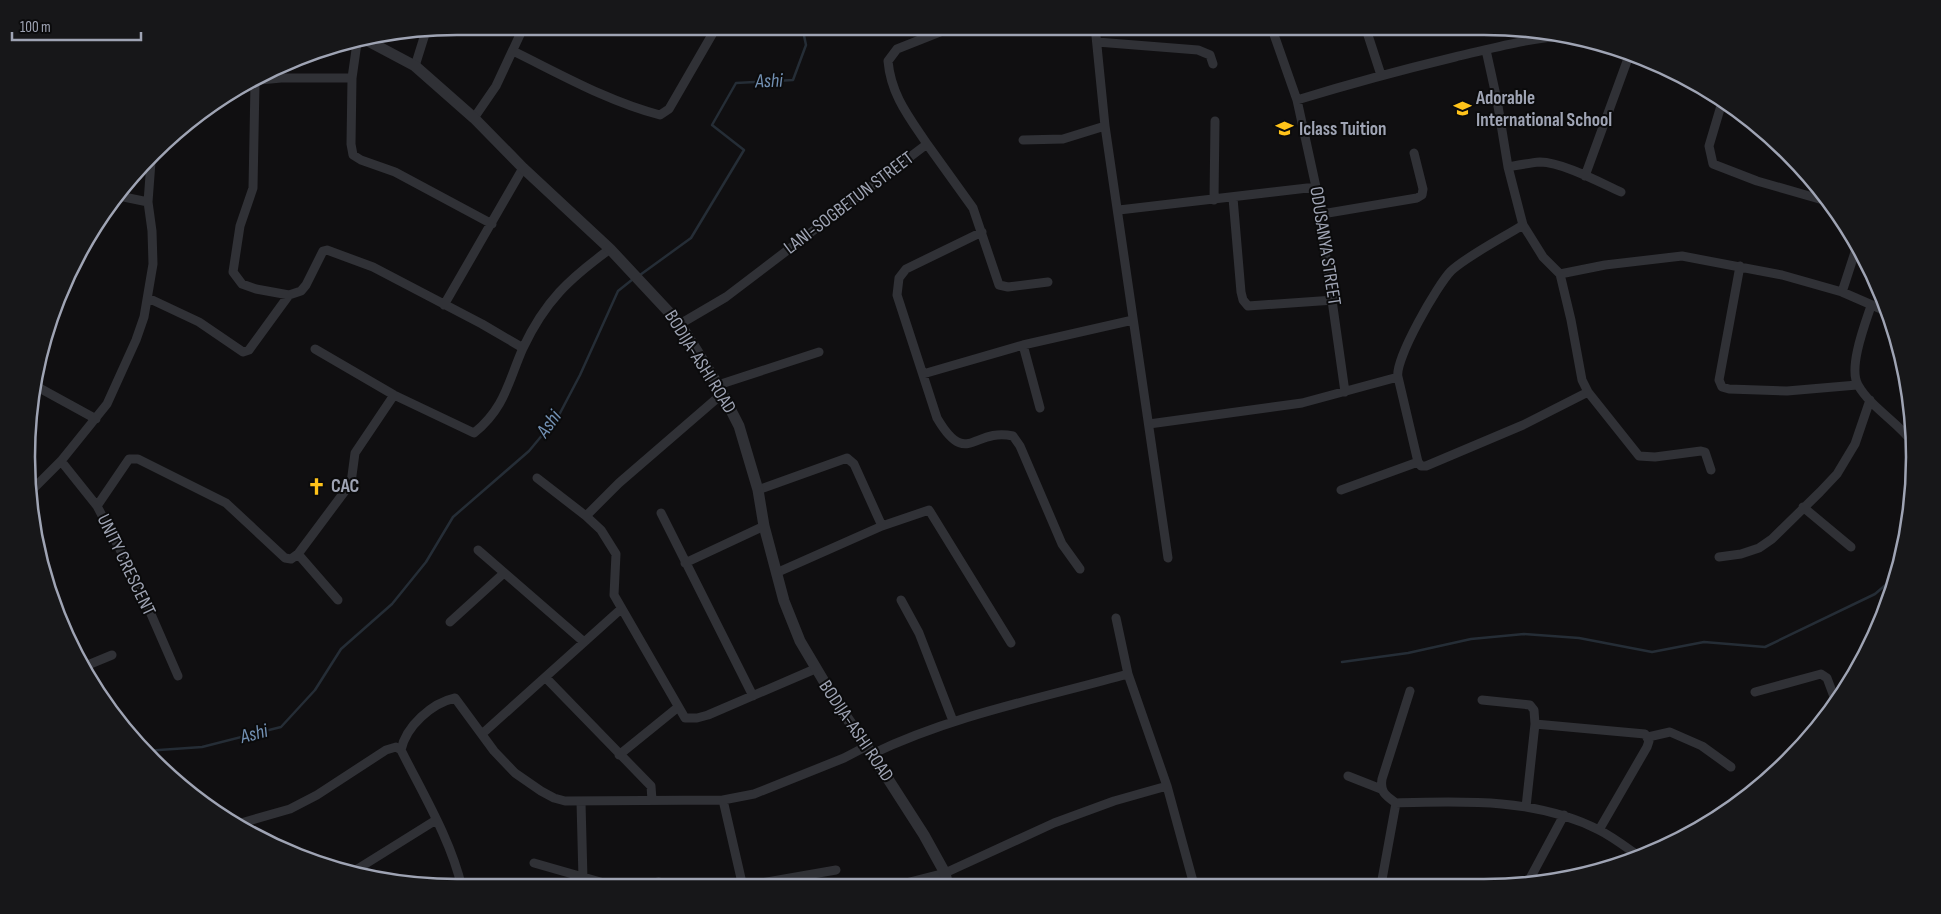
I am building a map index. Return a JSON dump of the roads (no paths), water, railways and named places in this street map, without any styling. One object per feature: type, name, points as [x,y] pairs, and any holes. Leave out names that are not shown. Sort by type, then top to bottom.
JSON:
[{"type":"street","points":[[474,118],[496,86],[520,35]]},
{"type":"street","points":[[513,51],[565,77],[640,110],[660,115],[673,103],[712,35]]},
{"type":"street","name":"LANI-SOGBETUN STREET","points":[[680,324],[726,297],[927,144],[897,98],[889,74],[888,61],[897,49],[932,35]]},
{"type":"street","points":[[1096,35],[1105,126],[1119,210],[1168,558]]},
{"type":"street","name":"ODUSANYA STREET","points":[[1274,35],[1297,100],[1322,214],[1345,392]]},
{"type":"street","points":[[1368,35],[1380,75]]},
{"type":"street","points":[[415,66],[424,37]]},
{"type":"street","points":[[1297,100],[1380,75],[1533,38]]},
{"type":"street","points":[[1097,42],[1198,50],[1210,55],[1213,64]]},
{"type":"street","name":"BODIJA-ASHI ROAD","points":[[373,44],[415,66],[474,118],[523,168],[610,249],[647,286],[680,324],[720,390],[739,426],[758,490],[764,526],[776,572],[794,628],[815,669],[924,835],[946,879]]},
{"type":"street","points":[[356,47],[352,78],[351,144],[353,155],[373,165],[395,172],[492,224]]},
{"type":"street","points":[[1486,50],[1497,100],[1508,167],[1523,225],[1543,256],[1560,274],[1571,320],[1578,368],[1588,392],[1639,456],[1655,457],[1701,451],[1705,452],[1708,457],[1711,470]]},
{"type":"street","points":[[1586,176],[1627,60]]},
{"type":"street","points":[[270,79],[352,78]]},
{"type":"street","points":[[256,87],[254,188],[240,226],[232,272],[242,284],[256,289],[288,295],[300,291],[306,285],[323,251],[327,250],[373,267],[482,324],[523,348]]},
{"type":"street","points":[[1720,108],[1708,146],[1713,164],[1757,181],[1818,198]]},
{"type":"street","points":[[1214,200],[1216,120]]},
{"type":"street","points":[[1023,140],[1063,139],[1105,126]]},
{"type":"street","points":[[927,144],[973,208],[999,286],[1008,287],[1048,282]]},
{"type":"street","points":[[1322,214],[1418,198],[1423,190],[1414,153]]},
{"type":"street","points":[[1508,167],[1542,162],[1586,176],[1621,192]]},
{"type":"street","points":[[36,485],[61,461],[96,419],[115,390],[136,340],[148,298],[153,250],[148,202],[151,168]]},
{"type":"street","points":[[444,305],[523,168]]},
{"type":"street","points":[[1119,210],[1316,187]]},
{"type":"street","points":[[124,197],[148,202]]},
{"type":"street","points":[[1233,198],[1241,292],[1243,300],[1248,306],[1334,300]]},
{"type":"street","points":[[1523,225],[1453,269],[1443,280],[1410,338],[1398,367],[1398,377],[1418,462],[1421,466],[1426,466],[1523,425],[1588,392]]},
{"type":"street","points":[[982,232],[906,269],[899,278],[897,295],[937,418],[948,437],[955,443],[963,444],[1002,434],[1013,436],[1020,446],[1062,544],[1080,568]]},
{"type":"street","points":[[314,349],[394,395],[474,433],[484,425],[506,394],[523,348],[551,299],[566,282],[610,249]]},
{"type":"street","points":[[1842,292],[1854,255]]},
{"type":"street","points":[[1560,274],[1605,265],[1671,256],[1740,266],[1842,292],[1879,309]]},
{"type":"street","points":[[1740,266],[1719,380],[1722,387],[1729,389],[1788,391],[1858,384]]},
{"type":"street","points":[[148,298],[199,322],[243,352],[249,350],[288,295]]},
{"type":"street","points":[[1871,306],[1858,352],[1855,377],[1870,400],[1905,435]]},
{"type":"street","points":[[924,374],[1023,345],[1133,320]]},
{"type":"street","points":[[1023,345],[1040,408]]},
{"type":"street","points":[[586,516],[720,390],[819,352]]},
{"type":"street","points":[[1149,424],[1302,403],[1398,377]]},
{"type":"street","points":[[41,389],[96,419]]},
{"type":"street","points":[[97,506],[130,459],[134,458],[226,503],[285,558],[292,559],[298,554],[351,483],[355,453],[394,395]]},
{"type":"street","points":[[1719,557],[1741,554],[1759,548],[1783,529],[1836,474],[1856,444],[1870,400]]},
{"type":"street","points":[[758,490],[847,458],[854,464],[882,526]]},
{"type":"street","name":"UNITY CRESCENT","points":[[61,461],[97,506],[137,582],[178,676]]},
{"type":"street","points":[[1340,490],[1418,462]]},
{"type":"street","points":[[537,478],[601,530],[616,554],[614,595],[677,708],[685,718],[697,718],[815,669]]},
{"type":"street","points":[[1804,507],[1851,547]]},
{"type":"street","points":[[776,572],[882,526],[928,510],[932,513],[1011,643]]},
{"type":"street","points":[[661,513],[753,696]]},
{"type":"street","points":[[685,563],[764,526]]},
{"type":"street","points":[[478,550],[584,642]]},
{"type":"street","points":[[298,554],[338,600]]},
{"type":"street","points":[[450,622],[504,573]]},
{"type":"street","points":[[901,600],[919,633],[953,722]]},
{"type":"street","points":[[482,734],[621,609]]},
{"type":"street","points":[[1116,618],[1128,674],[1167,786],[1192,879]]},
{"type":"street","points":[[90,665],[112,655]]},
{"type":"street","points":[[460,879],[458,870],[436,820],[402,750],[404,740],[422,717],[443,701],[455,698],[515,773],[554,798],[581,802],[723,800],[754,794],[869,750],[953,722],[1038,697],[1128,674]]},
{"type":"street","points":[[1755,692],[1821,674],[1828,678],[1833,694]]},
{"type":"street","points":[[546,678],[651,786],[652,800]]},
{"type":"street","points":[[1410,691],[1381,789],[1383,794],[1396,803],[1452,802],[1526,807],[1564,815],[1599,830],[1632,852]]},
{"type":"street","points":[[1482,700],[1530,705],[1534,710],[1535,724],[1526,807]]},
{"type":"street","points":[[619,755],[677,708]]},
{"type":"street","points":[[1535,724],[1640,733],[1648,737],[1670,732],[1702,746],[1731,767]]},
{"type":"street","points":[[1599,830],[1647,747],[1648,737]]},
{"type":"street","points":[[246,822],[285,811],[316,795],[386,750],[394,747],[402,750]]},
{"type":"street","points":[[1348,776],[1381,789]]},
{"type":"street","points":[[921,879],[944,873],[1054,824],[1114,801],[1167,786]]},
{"type":"street","points":[[723,800],[741,879]]},
{"type":"street","points":[[534,863],[583,879],[581,802]]},
{"type":"street","points":[[1382,879],[1396,803]]},
{"type":"street","points":[[1531,876],[1564,815]]},
{"type":"street","points":[[363,868],[436,820]]},
{"type":"street","points":[[784,879],[836,870]]},
{"type":"waterway","name":"Ashi","points":[[640,275],[691,238],[744,150],[712,125],[736,83],[793,80],[806,45],[804,35]]},
{"type":"waterway","name":"Ashi","points":[[155,750],[202,747],[281,727],[315,690],[341,649],[392,604],[426,562],[453,517],[529,451],[559,415],[580,375],[618,291],[633,279]]},
{"type":"waterway","points":[[1342,662],[1408,653],[1471,639],[1524,634],[1579,638],[1652,652],[1704,642],[1765,647],[1875,594],[1887,584]]},
{"type":"place","name":"Adorable International School","points":[[1462,109]]},
{"type":"place","name":"Iclass Tuition","points":[[1285,129]]},
{"type":"place","name":"CAC","points":[[317,486]]}]
